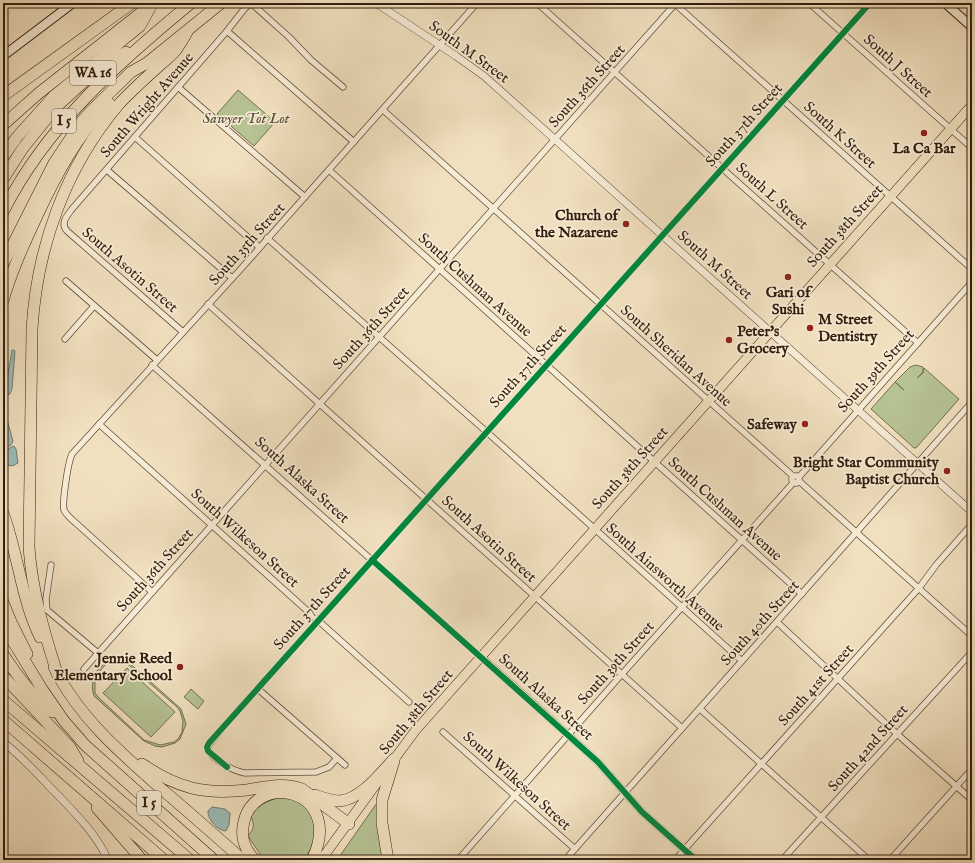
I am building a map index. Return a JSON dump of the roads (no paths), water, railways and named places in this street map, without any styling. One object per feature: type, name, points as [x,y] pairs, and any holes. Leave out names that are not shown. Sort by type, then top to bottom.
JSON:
[{"type":"highway","points":[[3,96],[132,3]]},
{"type":"highway","name":"I 5","points":[[3,212],[29,166],[55,131],[106,76],[142,43],[191,3]]},
{"type":"highway","points":[[3,264],[54,163],[72,134],[91,111],[131,72],[147,63],[221,3]]},
{"type":"highway","points":[[3,157],[17,137],[54,96],[140,26],[153,4]]},
{"type":"highway","name":"I 5","points":[[3,125],[39,93],[153,4]]},
{"type":"highway","points":[[57,673],[44,633],[36,599],[29,548],[32,329],[34,305],[40,270],[48,235],[59,202],[79,162],[105,122],[120,103],[176,50],[187,32]]},
{"type":"highway","name":"WA 16","points":[[3,179],[36,130],[74,89],[101,66],[142,43]]},
{"type":"highway","points":[[3,301],[15,265],[56,176],[87,128],[147,63]]},
{"type":"highway","points":[[3,114],[39,93]]},
{"type":"highway","points":[[3,513],[32,616],[57,673],[71,695],[89,719],[137,768],[243,860]]},
{"type":"highway","points":[[3,602],[42,689]]},
{"type":"highway","name":"I 5","points":[[3,625],[42,689],[64,721],[85,746],[214,860]]},
{"type":"highway","points":[[3,654],[22,680],[45,707],[64,721]]},
{"type":"highway","points":[[3,676],[70,747],[82,767]]},
{"type":"highway","name":"I 5","points":[[3,700],[190,860]]},
{"type":"highway","points":[[3,720],[164,860]]},
{"type":"highway","points":[[116,747],[158,775],[188,788],[198,790],[227,791],[284,785],[340,801],[362,790],[372,782],[394,759]]},
{"type":"highway","points":[[43,754],[94,805],[142,860]]},
{"type":"highway","points":[[388,860],[382,823],[382,800],[394,759]]},
{"type":"highway","points":[[302,789],[348,824]]},
{"type":"highway","points":[[255,860],[249,853],[243,838],[242,827],[245,817],[250,807],[258,800],[281,792],[303,799],[312,807],[318,817],[320,841],[312,860]]},
{"type":"main road","points":[[3,56],[73,3]]},
{"type":"main road","points":[[945,3],[972,27]]},
{"type":"main road","name":"South 38th Street","points":[[321,860],[415,731],[972,104]]},
{"type":"street","name":"South Wright Avenue","points":[[64,224],[67,216],[227,31],[245,8],[251,3]]},
{"type":"street","points":[[251,3],[289,37],[311,60],[343,87]]},
{"type":"street","name":"South M Street","points":[[376,3],[484,76],[972,512]]},
{"type":"street","name":"South 35th Street","points":[[152,592],[77,524],[66,512],[64,502],[70,458],[75,450],[232,278],[477,3]]},
{"type":"street","name":"South L Street","points":[[537,3],[918,342]]},
{"type":"street","name":"South 36th Street","points":[[84,669],[440,270],[675,3]]},
{"type":"street","name":"South K Street","points":[[675,3],[972,269]]},
{"type":"street","name":"South J Street","points":[[809,3],[972,148]]},
{"type":"street","name":"South 37th Street","points":[[337,758],[329,766],[316,772],[245,774],[234,771],[228,767],[211,754],[207,747],[318,620],[870,3]]},
{"type":"street","points":[[227,31],[354,142]]},
{"type":"street","points":[[178,87],[304,197]]},
{"type":"street","name":"South Sheridan Avenue","points":[[382,110],[972,636]]},
{"type":"street","points":[[135,137],[259,247]]},
{"type":"street","points":[[107,170],[232,278]]},
{"type":"street","name":"South Cushman Avenue","points":[[329,170],[802,594]]},
{"type":"street","name":"South Asotin Street","points":[[64,224],[67,231],[183,332]]},
{"type":"street","name":"South Ainsworth Avenue","points":[[267,238],[487,432],[742,662]]},
{"type":"street","points":[[66,281],[157,360]]},
{"type":"street","name":"South 39th Street","points":[[458,860],[972,282]]},
{"type":"street","name":"South Asotin Street","points":[[208,304],[682,728]]},
{"type":"street","points":[[65,339],[94,306]]},
{"type":"street","name":"South Alaska Street","points":[[152,365],[603,766],[642,812],[696,860]]},
{"type":"street","name":"South 40th Street","points":[[565,860],[972,402]]},
{"type":"street","name":"South Wilkeson Street","points":[[99,424],[409,702]]},
{"type":"street","name":"South 41st Street","points":[[675,860],[919,588],[932,570],[972,524]]},
{"type":"street","points":[[51,565],[46,599],[48,610],[98,653]]},
{"type":"street","points":[[777,622],[972,800]]},
{"type":"street","name":"South 42nd Street","points":[[782,860],[972,652]]},
{"type":"street","points":[[258,689],[345,765]]},
{"type":"street","points":[[700,709],[869,860]]},
{"type":"street","name":"South Wilkeson Street","points":[[443,732],[575,849]]},
{"type":"street","points":[[3,742],[28,764],[74,812],[99,842],[108,860]]},
{"type":"street","points":[[890,860],[972,769]]},
{"type":"water","points":[[12,350],[15,351],[12,389],[10,394],[6,394],[5,391]]},
{"type":"water","points":[[3,414],[6,416],[13,441],[11,445],[3,449]]},
{"type":"water","points":[[14,446],[16,449],[18,463],[12,466],[3,464],[3,451]]},
{"type":"water","points":[[212,807],[225,809],[230,813],[229,825],[226,831],[217,827],[209,818],[208,811]]},
{"type":"place","name":"La Ca Bar","points":[[924,133]]},
{"type":"place","name":"Church of the Nazarene","points":[[626,224]]},
{"type":"place","name":"Gari of Sushi","points":[[788,277]]},
{"type":"place","name":"M Street Dentistry","points":[[810,328]]},
{"type":"place","name":"Peter's Grocery","points":[[729,340]]},
{"type":"place","name":"Safeway","points":[[805,424]]},
{"type":"place","name":"Bright Star Community Baptist Church","points":[[947,471]]},
{"type":"place","name":"Jennie Reed Elementary School","points":[[180,667]]},
{"type":"park label","name":"Sawyer Tot Lot","points":[[246,118]]}]
